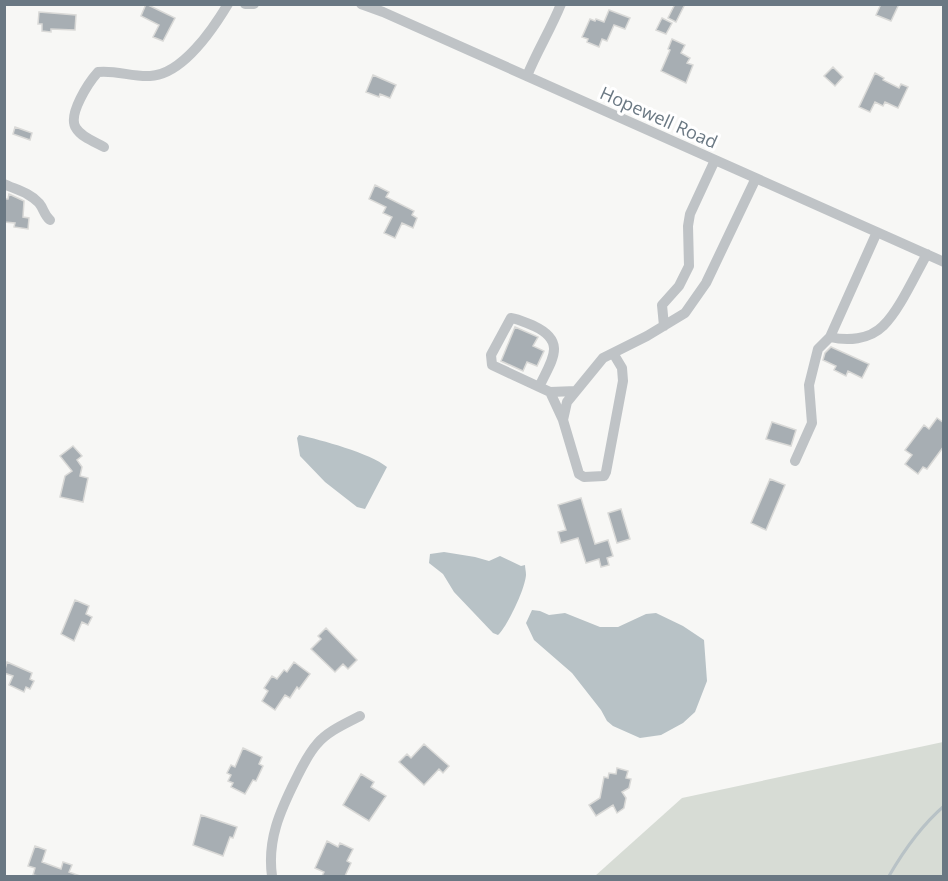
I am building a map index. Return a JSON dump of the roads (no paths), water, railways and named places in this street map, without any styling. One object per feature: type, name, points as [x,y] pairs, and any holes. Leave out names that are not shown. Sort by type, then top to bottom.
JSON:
[{"type":"street","points":[[104,147],[83,135],[75,127],[73,117],[91,80],[98,72],[114,70],[152,76],[167,71],[186,58],[205,39],[228,4]]},
{"type":"street","points":[[245,4],[254,4]]},
{"type":"street","name":"Hopewell Road","points":[[361,4],[944,262]]},
{"type":"street","points":[[527,76],[561,4]]},
{"type":"street","points":[[664,326],[662,305],[685,276],[690,261],[688,226],[692,205],[715,160]]},
{"type":"street","points":[[563,420],[567,402],[603,358],[685,313],[706,283],[756,178]]},
{"type":"street","points":[[4,184],[30,194],[41,206],[44,215],[50,219]]},
{"type":"street","points":[[795,461],[812,423],[809,385],[818,349],[830,337],[877,232]]},
{"type":"street","points":[[830,337],[843,340],[859,338],[882,328],[927,254]]},
{"type":"street","points":[[539,387],[554,354],[553,342],[547,332],[511,318],[492,355],[492,365],[539,387],[550,392],[576,391]]},
{"type":"street","points":[[550,392],[563,420],[580,476],[604,476],[623,381],[622,368],[613,353]]},
{"type":"street","points":[[272,876],[270,852],[275,825],[281,808],[309,754],[328,734],[360,716]]},
{"type":"waterway","points":[[889,876],[913,839],[944,806]]}]
